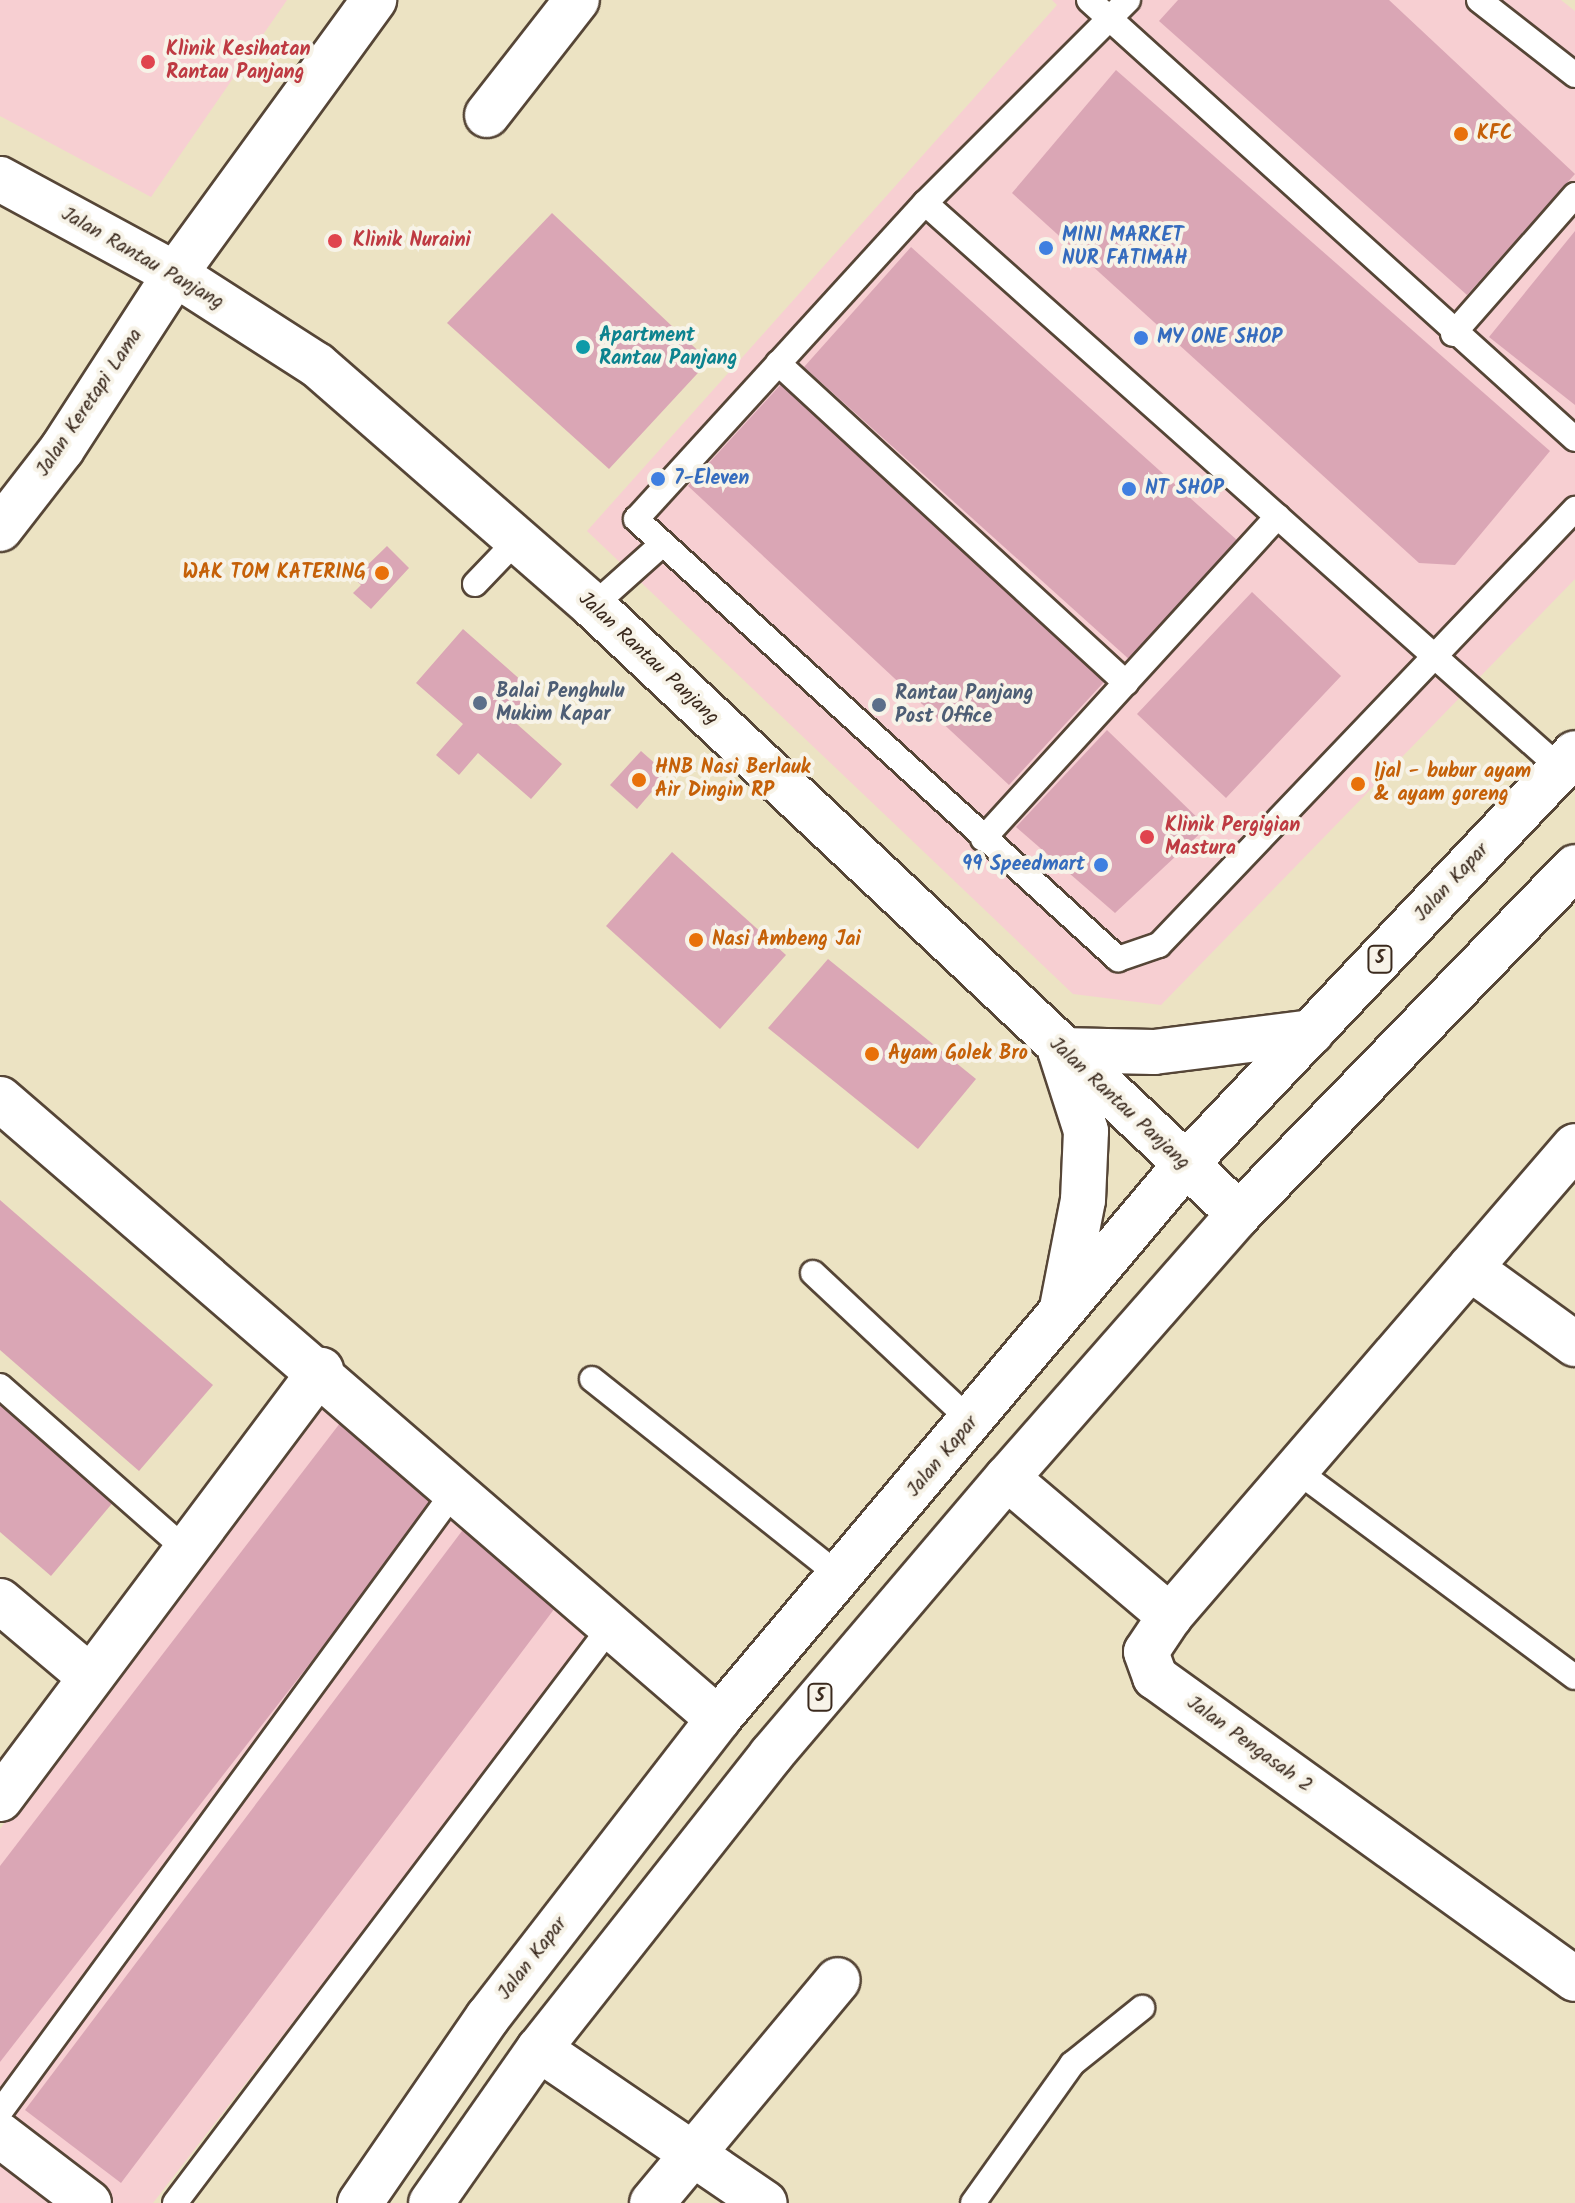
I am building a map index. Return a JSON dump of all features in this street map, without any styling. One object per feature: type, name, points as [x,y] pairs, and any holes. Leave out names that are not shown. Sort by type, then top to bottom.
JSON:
[{"type":"main road","name":"Jalan Keretapi Lama","points":[[0,529],[62,449],[175,274],[374,0]]},
{"type":"main road","points":[[487,115],[577,0]]},
{"type":"main road","name":"Jalan Rantau Panjang","points":[[0,179],[175,274],[317,365],[593,606],[1060,1050],[1239,1214]]},
{"type":"main road","name":"Jalan Kapar","points":[[360,2203],[488,2017],[718,1719],[972,1422],[1185,1165],[1568,760]]},
{"type":"main road","name":"5","points":[[431,2203],[539,2049],[771,1755],[1007,1478],[1239,1214],[1575,867]]},
{"type":"main road","points":[[1061,1315],[1083,1200],[1086,1131],[1060,1050],[1154,1052],[1312,1032]]},
{"type":"main road","points":[[0,1099],[321,1370],[718,1719]]},
{"type":"main road","points":[[1007,1478],[1170,1616],[1575,1146]]},
{"type":"main road","points":[[1470,1268],[1575,1344]]},
{"type":"main road","points":[[0,1799],[88,1675],[321,1370]]},
{"type":"main road","points":[[0,1601],[88,1675]]},
{"type":"main road","name":"Jalan Pengasah 2","points":[[1170,1616],[1146,1652],[1155,1677],[1575,1979]]},
{"type":"main road","points":[[652,2203],[696,2156],[838,1980]]},
{"type":"main road","points":[[539,2049],[765,2203]]},
{"type":"main road","points":[[0,2135],[79,2200]]},
{"type":"lane","points":[[1089,0],[1453,334],[1575,439]]},
{"type":"lane","points":[[1128,0],[925,203],[636,519],[660,546],[1118,959],[1159,945],[1575,509]]},
{"type":"lane","points":[[1479,0],[1575,75]]},
{"type":"lane","points":[[1453,334],[1575,195]]},
{"type":"lane","points":[[925,203],[1278,516],[1432,660],[1568,760]]},
{"type":"lane","points":[[778,363],[1126,683]]},
{"type":"lane","points":[[983,839],[1278,516]]},
{"type":"lane","points":[[475,584],[518,539]]},
{"type":"lane","points":[[593,606],[660,546]]},
{"type":"lane","points":[[813,1273],[972,1422]]},
{"type":"lane","points":[[592,1379],[841,1577]]},
{"type":"lane","points":[[0,1386],[185,1549]]},
{"type":"lane","points":[[1296,1470],[1575,1677]]},
{"type":"lane","points":[[0,2112],[456,1489]]},
{"type":"lane","points":[[175,2203],[611,1626]]},
{"type":"lane","points":[[973,2203],[1072,2064],[1142,2008]]},
{"type":"shaded area","name":"Klinik Kesihatan Rantau Panjang","points":[[0,0],[287,0],[151,197],[0,116]]},
{"type":"shaded area","points":[[1052,0],[1561,0],[1575,11],[1575,579],[1161,1005],[1073,994],[587,531],[1057,5]]},
{"type":"shaded area","points":[[324,1391],[596,1631],[153,2203],[0,2203],[0,1829]]},
{"type":"building","points":[[1178,0],[1389,0],[1575,174],[1467,295],[1159,21]]},
{"type":"building","points":[[1116,70],[1550,451],[1455,565],[1419,563],[1012,193]]},
{"type":"building","name":"Apartment Rantau Panjang","points":[[552,213],[709,361],[609,469],[447,323]]},
{"type":"building","points":[[1575,231],[1575,405],[1489,337]]},
{"type":"building","points":[[911,247],[1238,541],[1131,661],[804,367]]},
{"type":"building","points":[[783,382],[1104,682],[1009,785],[688,486]]},
{"type":"building","name":"WAK TOM KATERING","points":[[387,546],[409,568],[371,609],[353,593],[361,585],[354,578]]},
{"type":"building","points":[[1252,592],[1341,676],[1226,798],[1137,714]]},
{"type":"building","name":"Balai Penghulu Mukim Kapar","points":[[463,629],[532,690],[509,717],[562,764],[531,799],[478,753],[459,775],[436,755],[463,724],[416,683]]},
{"type":"building","points":[[1107,730],[1207,827],[1115,913],[1016,827]]},
{"type":"building","name":"HNB Nasi Berlauk Air Dingin RP","points":[[641,751],[667,774],[637,809],[610,785]]},
{"type":"building","name":"Nasi Ambeng Jai","points":[[672,852],[786,955],[720,1029],[606,926]]},
{"type":"building","name":"Ayam Golek Bro","points":[[828,959],[976,1079],[918,1149],[768,1028]]},
{"type":"building","points":[[0,1200],[213,1385],[139,1471],[0,1350]]},
{"type":"building","points":[[0,1402],[115,1500],[51,1576],[0,1532]]},
{"type":"building","points":[[347,1414],[444,1491],[0,2062],[0,1866]]},
{"type":"building","points":[[465,1527],[561,1600],[121,2183],[25,2110]]},
{"type":"place","name":"Klinik Kesihatan Rantau Panjang","points":[[148,62]]},
{"type":"place","name":"KFC","points":[[1461,134]]},
{"type":"place","name":"Klinik Nuraini","points":[[335,241]]},
{"type":"place","name":"MINI MARKET NUR FATIMAH","points":[[1046,248]]},
{"type":"place","name":"MY ONE SHOP","points":[[1141,338]]},
{"type":"place","name":"Apartment Rantau Panjang","points":[[583,347]]},
{"type":"place","name":"7-Eleven","points":[[658,479]]},
{"type":"place","name":"NT SHOP","points":[[1129,489]]},
{"type":"place","name":"WAK TOM KATERING","points":[[382,573]]},
{"type":"place","name":"Balai Penghulu Mukim Kapar","points":[[480,703]]},
{"type":"place","name":"Rantau Panjang Post Office","points":[[879,705]]},
{"type":"place","name":"HNB Nasi Berlauk Air Dingin RP","points":[[639,780]]},
{"type":"place","name":"Ijal - bubur ayam & ayam goreng","points":[[1358,784]]},
{"type":"place","name":"Klinik Pergigian Mastura","points":[[1147,837]]},
{"type":"place","name":"99 Speedmart","points":[[1101,865]]},
{"type":"place","name":"Nasi Ambeng Jai","points":[[696,940]]},
{"type":"place","name":"Ayam Golek Bro","points":[[872,1054]]}]
